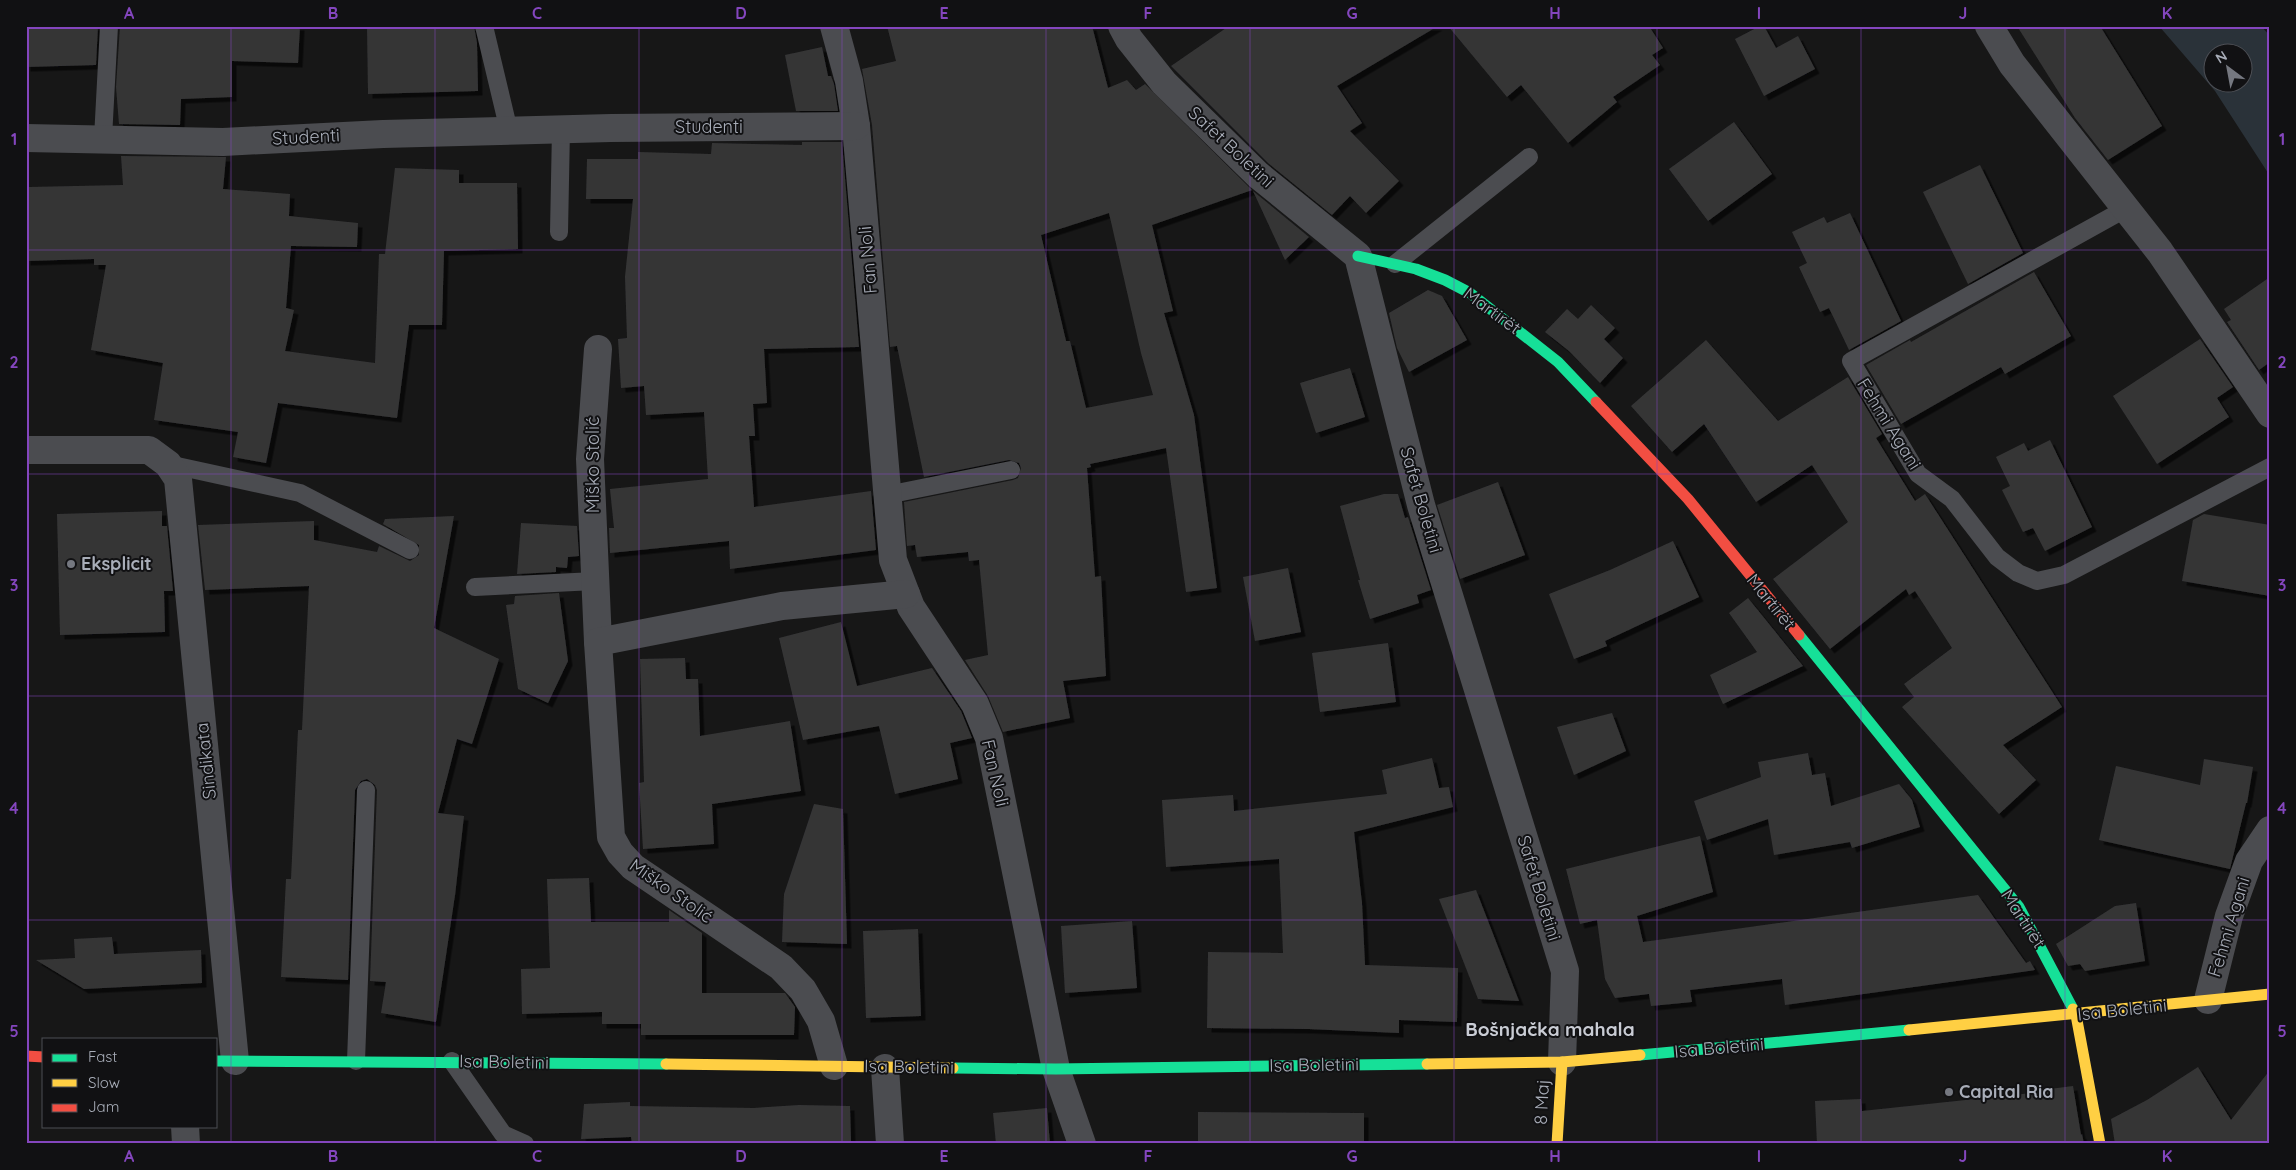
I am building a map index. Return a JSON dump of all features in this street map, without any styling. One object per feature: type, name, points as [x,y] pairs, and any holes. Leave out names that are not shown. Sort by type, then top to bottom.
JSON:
[{"type":"main road","name":"Martirët","points":[[1358,256],[1395,264],[1445,280],[1470,293],[1558,362],[1688,500],[2019,907],[2076,1015],[2100,1144]]},
{"type":"main road","name":"Isa Boletini","points":[[226,1061],[452,1061],[1056,1069],[1562,1062],[2076,1015],[2270,994]]},
{"type":"main road","points":[[26,1056],[42,1057]]},
{"type":"main road","name":"8 Maj","points":[[1557,1144],[1562,1062]]},
{"type":"street","name":"Fan Noli","points":[[834,26],[849,81],[856,126],[893,560],[911,607],[975,704],[989,738],[1056,1069],[1082,1144]]},
{"type":"street","name":"Safet Boletini","points":[[1122,26],[1128,39],[1164,83],[1251,168],[1358,256],[1421,505],[1565,971],[1562,1062]]},
{"type":"street","points":[[1988,26],[2012,64],[2160,252],[2270,414]]},
{"type":"street","name":"Studenti","points":[[26,138],[103,138],[223,142],[509,130],[856,126]]},
{"type":"street","name":"Miško Stolić","points":[[598,349],[590,459],[598,642],[611,837],[620,853],[633,867],[780,966],[803,990],[820,1021],[834,1066]]},
{"type":"street","name":"Sindikata","points":[[26,450],[149,450],[168,464],[178,479],[226,1061]]},
{"type":"street","points":[[598,642],[782,606],[906,594]]},
{"type":"street","name":"Fehmi Agani","points":[[2208,1000],[2229,916],[2250,861],[2270,830]]},
{"type":"street","points":[[885,1068],[890,1144]]},
{"type":"street","points":[[185,1128],[186,1144]]},
{"type":"lane","points":[[103,138],[109,26]]},
{"type":"lane","points":[[484,26],[509,130]]},
{"type":"lane","points":[[560,232],[561,129]]},
{"type":"lane","points":[[1395,264],[1529,157]]},
{"type":"lane","name":"Fehmi Agani","points":[[2127,208],[1851,361],[1918,474],[1952,499],[1997,557],[2018,573],[2036,581],[2064,576],[2270,467]]},
{"type":"lane","name":"Sindikata","points":[[168,464],[300,493],[410,550]]},
{"type":"lane","points":[[888,496],[1011,470]]},
{"type":"lane","points":[[475,587],[595,581]]},
{"type":"lane","points":[[356,1061],[366,790]]},
{"type":"lane","points":[[452,1061],[503,1134],[525,1144]]},
{"type":"shaded area","points":[[2159,26],[2261,26],[2270,36],[2270,176],[2216,92],[2254,92],[2254,42],[2204,42],[2204,78]]},
{"type":"building","points":[[26,26],[98,26],[96,65],[26,67]]},
{"type":"building","points":[[120,26],[300,26],[298,63],[232,61],[232,97],[181,99],[180,125],[119,124],[116,87]]},
{"type":"building","points":[[367,26],[474,26],[477,43],[478,91],[368,94]]},
{"type":"building","points":[[887,26],[1092,26],[1108,88],[1127,80],[1136,90],[1145,84],[1252,190],[1152,225],[1173,311],[1164,313],[1194,415],[1217,588],[1186,592],[1166,448],[1090,464],[1091,467],[1087,468],[1095,577],[1101,576],[1106,676],[1063,681],[1070,718],[1003,732],[988,696],[965,660],[988,655],[979,560],[969,561],[968,552],[917,557],[915,545],[907,546],[904,502],[1013,480],[1018,478],[1021,468],[1019,463],[1009,460],[924,477],[897,346],[890,347],[872,125],[862,69],[896,61]],"holes":[[[1109,213],[1141,353],[1153,395],[1086,408],[1070,341],[1066,341],[1041,235]]]},
{"type":"building","points":[[1229,26],[1438,26],[1337,86],[1362,123],[1350,131],[1399,181],[1366,213],[1350,196],[1332,215],[1268,163],[1171,66]]},
{"type":"building","points":[[1448,26],[1649,26],[1663,48],[1652,55],[1660,65],[1613,97],[1617,102],[1568,143],[1521,85],[1507,97]]},
{"type":"building","points":[[1760,26],[1764,26],[1776,48],[1798,36],[1815,69],[1764,96],[1735,39]]},
{"type":"building","points":[[2017,26],[2100,26],[2162,126],[2108,160],[2075,118]]},
{"type":"building","points":[[822,47],[828,76],[831,76],[834,84],[838,111],[796,111],[785,55]]},
{"type":"building","points":[[1734,122],[1772,174],[1708,221],[1669,169]]},
{"type":"building","points":[[802,142],[842,142],[859,347],[764,349],[767,403],[753,404],[755,436],[749,436],[754,507],[871,491],[876,550],[730,569],[729,541],[610,553],[609,528],[614,528],[610,489],[708,479],[704,412],[646,415],[644,386],[621,388],[618,339],[627,338],[625,277],[633,199],[586,199],[587,159],[638,159],[638,152],[711,154],[712,143],[802,145]]},
{"type":"building","points":[[121,156],[226,157],[223,189],[290,194],[289,216],[358,223],[357,247],[291,246],[286,308],[294,310],[285,351],[375,363],[379,254],[385,254],[395,168],[459,170],[459,183],[517,183],[518,249],[444,251],[442,325],[409,325],[397,418],[278,403],[266,463],[233,457],[238,432],[154,420],[163,363],[91,350],[106,265],[94,265],[94,259],[26,261],[26,194],[29,194],[29,187],[123,185]]},
{"type":"building","points":[[1980,165],[2023,253],[1968,284],[1923,192]]},
{"type":"building","points":[[1253,191],[1309,237],[1285,260]]},
{"type":"building","points":[[1850,213],[1901,321],[1849,350],[1829,308],[1820,312],[1799,267],[1807,263],[1792,232],[1824,217],[1827,223]]},
{"type":"building","points":[[2034,272],[2071,336],[2005,374],[2001,367],[1901,424],[1866,365],[1910,340],[1911,342]]},
{"type":"building","points":[[2270,277],[2270,362],[2259,370],[2227,322],[2231,320],[2224,309]]},
{"type":"building","points":[[1428,290],[1442,296],[1467,340],[1409,372],[1397,348],[1389,313]]},
{"type":"building","points":[[1591,305],[1615,328],[1604,339],[1623,358],[1600,383],[1569,351],[1545,332],[1567,309],[1578,319]]},
{"type":"building","points":[[2200,339],[2233,387],[2217,398],[2229,417],[2157,464],[2113,396]]},
{"type":"building","points":[[1706,340],[1778,421],[1848,377],[1882,434],[1876,438],[1915,501],[1925,494],[2062,707],[2003,745],[2036,780],[1999,814],[1902,707],[1914,697],[1904,684],[1952,648],[1915,591],[1909,595],[1906,589],[1830,649],[1773,579],[1848,522],[1812,465],[1756,502],[1704,424],[1672,452],[1631,406]]},
{"type":"building","points":[[1350,368],[1365,417],[1316,433],[1300,383]]},
{"type":"building","points":[[2050,440],[2092,527],[2045,551],[2033,528],[2023,532],[2002,490],[2010,486],[1996,457],[2024,443],[2028,451]]},
{"type":"building","points":[[1498,482],[1525,555],[1460,579],[1437,505]]},
{"type":"building","points":[[1384,494],[1398,494],[1405,518],[1408,517],[1431,590],[1417,595],[1419,603],[1370,619],[1358,580],[1360,580],[1340,506]]},
{"type":"building","points":[[162,511],[162,526],[167,526],[173,591],[164,591],[165,632],[60,635],[57,514]]},
{"type":"building","points":[[2204,514],[2270,525],[2270,596],[2182,581],[2193,520]]},
{"type":"building","points":[[454,516],[434,628],[499,659],[472,744],[457,739],[438,813],[464,816],[455,895],[436,1022],[381,1013],[386,982],[370,981],[377,790],[375,785],[367,779],[361,781],[355,790],[348,980],[281,977],[286,879],[291,879],[298,730],[302,730],[309,586],[205,590],[198,525],[314,521],[314,540],[377,552],[379,546],[410,561],[419,555],[419,545],[383,524],[385,519]]},
{"type":"building","points":[[521,523],[577,526],[579,556],[568,557],[567,568],[556,567],[556,572],[517,574]]},
{"type":"building","points":[[1673,541],[1699,597],[1605,641],[1607,646],[1574,659],[1549,594],[1610,570]]},
{"type":"building","points":[[1288,568],[1301,632],[1255,641],[1243,577]]},
{"type":"building","points":[[559,593],[568,661],[548,703],[518,689],[506,605],[514,604],[515,596]]},
{"type":"building","points":[[1748,598],[1803,666],[1723,704],[1710,675],[1757,652],[1729,613]]},
{"type":"building","points":[[841,622],[857,686],[932,668],[961,711],[972,738],[950,743],[958,779],[895,794],[879,726],[803,740],[779,638]]},
{"type":"building","points":[[1388,643],[1396,702],[1320,712],[1312,653]]},
{"type":"building","points":[[685,658],[686,679],[698,679],[700,736],[790,721],[801,791],[712,804],[714,844],[643,849],[639,783],[644,782],[640,659]]},
{"type":"building","points":[[1612,713],[1626,751],[1574,775],[1557,727]]},
{"type":"building","points":[[1808,753],[1812,775],[1825,773],[1831,806],[1899,784],[1912,800],[1920,827],[1852,848],[1850,842],[1774,855],[1768,819],[1707,840],[1694,801],[1761,777],[1758,762]]},
{"type":"building","points":[[1432,758],[1439,788],[1449,787],[1453,807],[1354,832],[1362,903],[1365,965],[1458,968],[1457,1022],[1399,1020],[1399,1033],[1308,1029],[1207,1028],[1208,952],[1283,953],[1279,859],[1166,867],[1162,800],[1233,795],[1234,811],[1387,794],[1382,770]]},
{"type":"building","points":[[2204,759],[2253,767],[2247,803],[2230,869],[2099,840],[2116,766],[2200,785]]},
{"type":"building","points":[[814,804],[843,809],[847,944],[782,942],[784,894]]},
{"type":"building","points":[[1700,836],[1713,892],[1637,916],[1643,942],[1978,895],[2026,963],[2030,961],[2035,970],[1785,1005],[1782,979],[1690,990],[1692,1002],[1651,1006],[1649,994],[1615,998],[1605,979],[1597,920],[1580,924],[1566,869]]},
{"type":"building","points":[[589,878],[591,922],[669,922],[669,910],[702,933],[702,993],[785,993],[795,1007],[794,1035],[641,1035],[641,1024],[602,1024],[602,1012],[522,1014],[521,969],[550,968],[547,879]]},
{"type":"building","points":[[1476,890],[1519,1001],[1478,999],[1439,899]]},
{"type":"building","points":[[2136,903],[2145,961],[2085,971],[2080,964],[2068,966],[2056,944],[2115,906]]},
{"type":"building","points":[[1132,921],[1137,988],[1065,993],[1061,926]]},
{"type":"building","points":[[918,929],[921,1016],[866,1018],[863,931]]},
{"type":"building","points":[[112,937],[114,954],[201,950],[202,983],[84,989],[36,960],[75,958],[74,939]]},
{"type":"building","points":[[2198,1067],[2231,1120],[2270,1070],[2270,1144],[2115,1144],[2111,1119],[2147,1100]]},
{"type":"building","points":[[2073,1086],[2084,1144],[1817,1144],[1815,1101],[1861,1099],[1862,1111],[2042,1092],[2042,1090]]},
{"type":"building","points":[[630,1102],[630,1106],[754,1108],[799,1105],[850,1106],[851,1141],[664,1144],[632,1143],[631,1137],[581,1139],[584,1104]]},
{"type":"building","points":[[1047,1108],[1050,1144],[996,1144],[993,1113]]},
{"type":"building","points":[[1198,1112],[1364,1113],[1364,1144],[1198,1144]]},
{"type":"traffic: fast","points":[[1358,256],[1416,269],[1445,280],[1470,293],[1558,362],[1596,402]]},
{"type":"traffic: fast","points":[[1799,635],[2019,907],[2073,1009]]},
{"type":"traffic: fast","points":[[1640,1055],[1909,1030]]},
{"type":"traffic: fast","points":[[218,1061],[666,1064]]},
{"type":"traffic: fast","points":[[953,1068],[1056,1069],[1427,1064]]},
{"type":"traffic: slow","points":[[1909,1030],[2270,994]]},
{"type":"traffic: slow","points":[[2073,1009],[2076,1015],[2100,1144]]},
{"type":"traffic: slow","points":[[1427,1064],[1562,1062],[1640,1055]]},
{"type":"traffic: slow","points":[[1557,1144],[1562,1062]]},
{"type":"traffic: slow","points":[[666,1064],[953,1068]]},
{"type":"traffic: jam","points":[[1596,402],[1688,499],[1799,635]]},
{"type":"traffic: jam","points":[[26,1056],[42,1057]]},
{"type":"place","name":"Eksplicit","points":[[71,564]]},
{"type":"place","name":"Capital Ria","points":[[1949,1092]]},
{"type":"district","name":"Bošnjačka mahala","points":[[1550,1029]]}]
